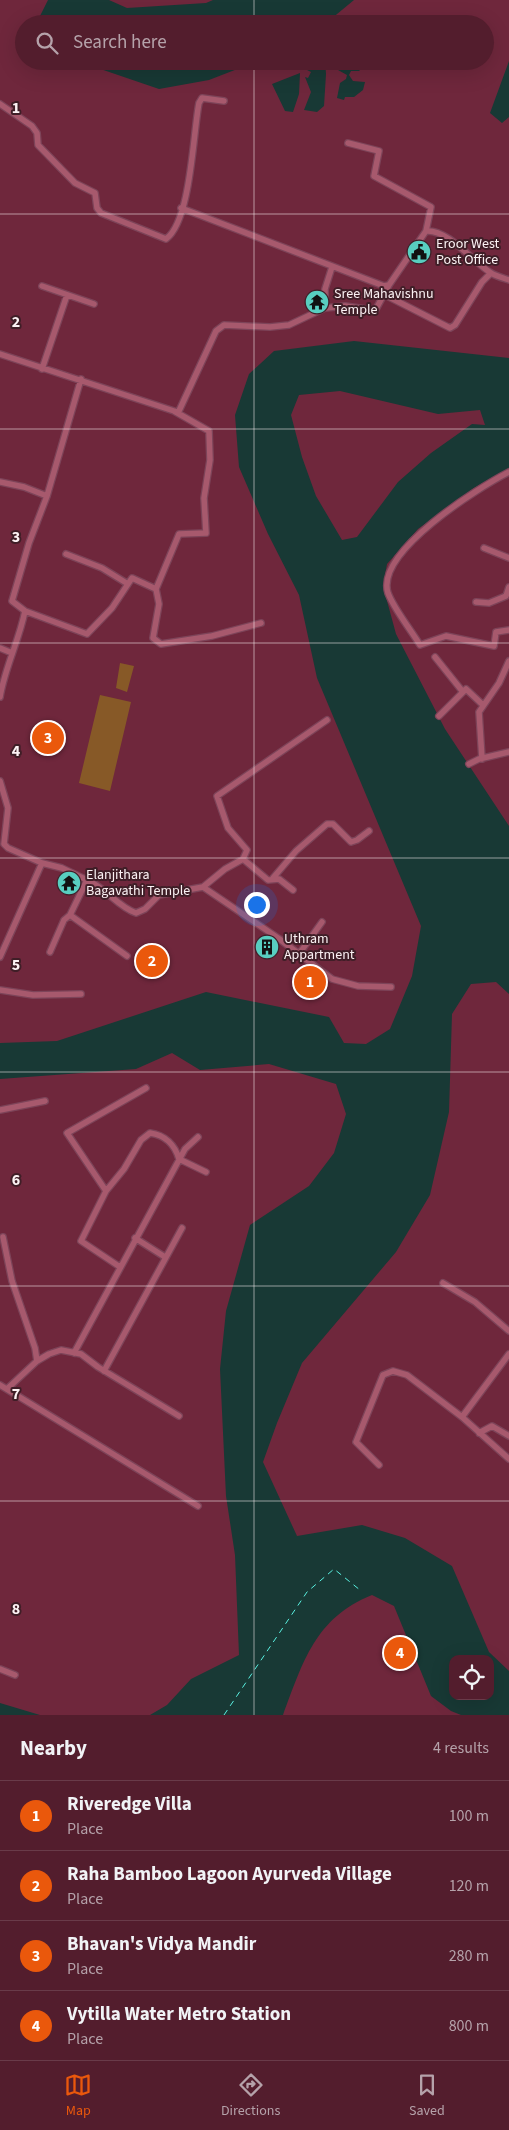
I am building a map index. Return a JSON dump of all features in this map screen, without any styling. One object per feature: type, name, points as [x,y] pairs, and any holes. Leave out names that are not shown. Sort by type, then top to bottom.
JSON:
[{"type":"street","points":[[0,104],[32,126],[37,133],[38,145],[75,183],[95,192],[97,208],[101,213],[166,239],[170,236],[189,184],[199,103],[202,98],[224,101]]},
{"type":"street","points":[[178,413],[216,331],[224,325],[270,327],[289,325],[325,308],[345,306],[372,310],[376,308],[389,285],[426,231],[431,207],[374,176],[379,151],[348,143]]},
{"type":"street","points":[[181,208],[332,267],[384,286],[389,285]]},
{"type":"street","points":[[426,231],[431,231],[455,242],[491,274],[509,280]]},
{"type":"street","points":[[325,308],[325,289],[332,267]]},
{"type":"street","points":[[385,294],[450,328],[455,325],[482,282],[491,274]]},
{"type":"street","points":[[42,286],[94,304]]},
{"type":"street","points":[[42,368],[67,295]]},
{"type":"street","points":[[0,354],[81,379],[178,413],[209,430],[210,460],[204,498],[206,533],[179,534],[156,590],[159,604],[153,638],[160,644],[235,631],[261,623]]},
{"type":"street","points":[[81,379],[47,496],[29,543],[12,601],[25,612],[53,620],[87,634],[112,608],[132,578],[156,590]]},
{"type":"street","points":[[509,472],[461,499],[424,529],[389,569],[388,592],[420,645],[446,636],[494,646],[496,632],[509,630]]},
{"type":"street","points":[[0,482],[24,487],[47,496]]},
{"type":"street","points":[[484,548],[509,558]]},
{"type":"street","points":[[66,554],[102,568],[128,584]]},
{"type":"street","points":[[476,602],[489,603],[506,596],[509,587]]},
{"type":"street","points":[[0,697],[25,612]]},
{"type":"street","points":[[0,648],[12,653]]},
{"type":"street","points":[[435,657],[463,692]]},
{"type":"street","points":[[482,759],[479,712],[499,683],[509,661]]},
{"type":"street","points":[[439,716],[466,689],[483,706]]},
{"type":"street","points":[[0,781],[8,808],[4,844],[8,848],[99,885],[128,910],[136,913],[145,909],[158,895],[203,887],[224,869],[244,859],[248,850],[228,828],[217,796],[327,720]]},
{"type":"street","points":[[469,764],[509,752]]},
{"type":"street","points":[[273,878],[296,851],[327,824],[332,824],[351,842],[369,831]]},
{"type":"street","points":[[244,859],[268,880],[273,878],[279,879],[293,890]]},
{"type":"street","points":[[0,957],[42,863]]},
{"type":"street","points":[[50,952],[64,920],[70,915],[87,880]]},
{"type":"street","points":[[203,887],[332,979],[358,986],[391,987]]},
{"type":"street","points":[[70,915],[127,956]]},
{"type":"street","points":[[299,954],[322,922]]},
{"type":"street","points":[[0,990],[33,995],[81,994]]},
{"type":"street","points":[[106,1191],[67,1133],[146,1088]]},
{"type":"street","points":[[0,1110],[45,1101]]},
{"type":"street","points":[[120,1267],[81,1241],[106,1191],[124,1169],[142,1140],[150,1133],[157,1134],[175,1147],[179,1159],[206,1172]]},
{"type":"street","points":[[74,1353],[179,1159],[185,1149],[198,1136]]},
{"type":"street","points":[[104,1371],[182,1228]]},
{"type":"street","points":[[3,1237],[12,1281],[35,1348],[37,1361]]},
{"type":"street","points":[[136,1238],[165,1257]]},
{"type":"street","points":[[443,1283],[474,1302],[509,1331]]},
{"type":"street","points":[[7,1389],[37,1361],[61,1350],[80,1354],[104,1371],[179,1416]]},
{"type":"street","points":[[462,1417],[509,1354]]},
{"type":"street","points":[[379,1464],[356,1442],[383,1375],[393,1370],[407,1375],[462,1417],[509,1459]]},
{"type":"street","points":[[0,1385],[198,1506]]},
{"type":"street","points":[[480,1434],[492,1426],[509,1436]]},
{"type":"street","points":[[0,1669],[15,1675]]},
{"type":"shaded area","points":[[120,663],[134,666],[127,692],[116,688]]},
{"type":"shaded area","points":[[100,695],[131,702],[110,791],[79,783]]},
{"type":"water","points":[[48,0],[109,0],[127,8],[206,3],[213,0],[354,0],[336,15],[40,15]]},
{"type":"water","points":[[509,61],[509,117],[502,123],[490,113]]},
{"type":"water","points":[[103,70],[235,70],[209,80],[159,89]]},
{"type":"water","points":[[307,70],[326,70],[324,106],[317,112],[304,110],[311,92],[305,77],[308,78],[311,72]]},
{"type":"water","points":[[338,70],[360,70],[351,71],[349,75],[353,81],[365,82],[363,90],[354,97],[345,97],[344,100],[337,98],[340,83],[346,79],[347,75]]},
{"type":"water","points":[[300,73],[299,94],[293,112],[285,111],[272,84]]},
{"type":"water","points":[[354,341],[509,358],[509,469],[474,488],[418,529],[387,564],[383,586],[396,634],[445,729],[509,826],[509,994],[496,982],[471,984],[452,1014],[449,1112],[430,1195],[396,1252],[302,1363],[263,1462],[297,1536],[362,1525],[405,1538],[452,1566],[489,1652],[492,1655],[449,1655],[449,1700],[494,1700],[494,1657],[509,1671],[509,1715],[461,1715],[451,1711],[431,1696],[394,1606],[372,1595],[337,1616],[324,1629],[305,1660],[283,1715],[150,1715],[167,1705],[191,1679],[239,1655],[235,1555],[226,1496],[220,1369],[226,1311],[250,1225],[309,1186],[334,1153],[346,1114],[336,1084],[269,1064],[200,1070],[172,1053],[136,1069],[0,1079],[0,1043],[57,1041],[206,992],[329,1017],[344,1043],[366,1044],[390,1029],[412,976],[421,926],[317,678],[299,595],[268,534],[239,467],[235,415],[249,374],[274,351]],"holes":[[[340,391],[438,414],[480,410],[485,425],[472,424],[431,453],[398,482],[357,537],[342,540],[316,496],[302,457],[291,415],[299,395]]]},
{"type":"water","points":[[0,1703],[40,1715],[0,1715]]},
{"type":"ferry route","points":[[224,1715],[307,1592],[334,1569],[360,1590]]},
{"type":"place","name":"Eroor West Post Office","points":[[419,252]]},
{"type":"place","name":"Sree Mahavishnu Temple","points":[[317,302]]},
{"type":"place","name":"Bhavan's Vidya Mandir","points":[[48,738]]},
{"type":"place","name":"Elanjithara Bagavathi Temple","points":[[69,883]]},
{"type":"place","name":"Uthram Appartment","points":[[267,947]]},
{"type":"place","name":"Raha Bamboo Lagoon Ayurveda Village","points":[[152,961]]},
{"type":"place","name":"Riveredge Villa","points":[[310,982]]},
{"type":"place","name":"Vytilla Water Metro Station","points":[[400,1653]]}]
